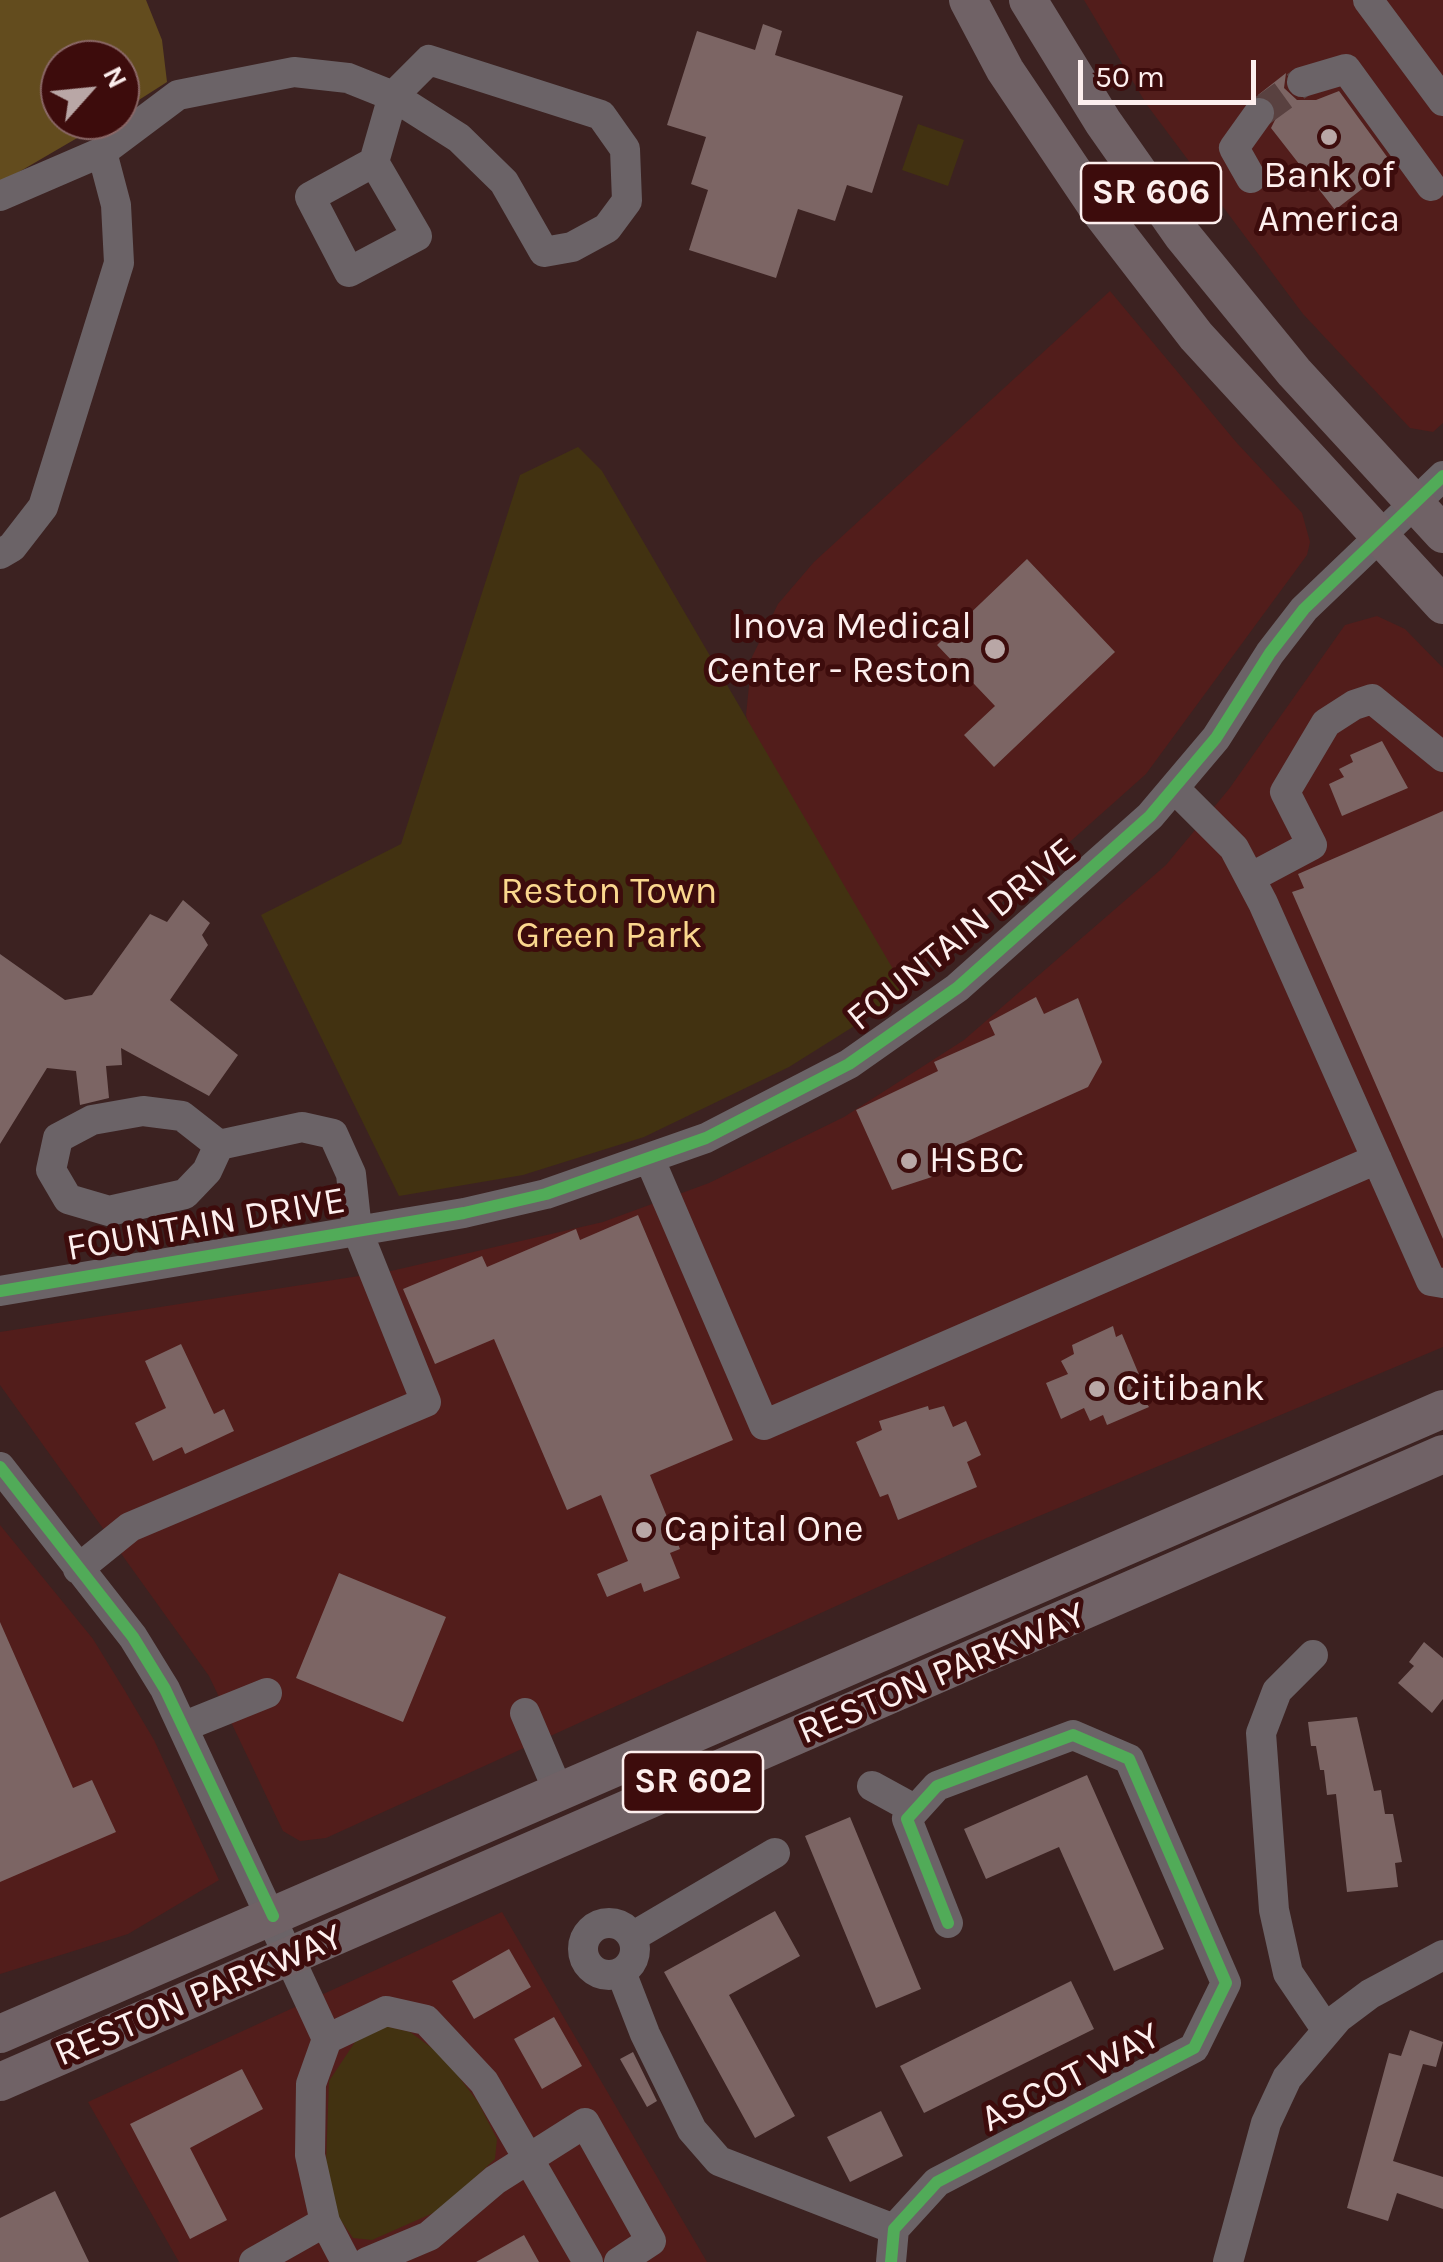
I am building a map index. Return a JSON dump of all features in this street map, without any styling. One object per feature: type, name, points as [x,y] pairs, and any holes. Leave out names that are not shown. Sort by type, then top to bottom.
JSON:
[{"type":"main road","name":"SR 606","points":[[968,0],[1006,70],[1099,210],[1196,336],[1443,605]]},
{"type":"main road","name":"SR 606","points":[[1028,0],[1103,122],[1183,236],[1294,372],[1443,534]]},
{"type":"main road","name":"RESTON PARKWAY","points":[[0,2034],[1443,1409]]},
{"type":"main road","name":"RESTON PARKWAY","points":[[0,2082],[1443,1454]]},
{"type":"street","points":[[1368,0],[1443,101]]},
{"type":"street","points":[[0,196],[102,152],[178,96],[257,76],[294,72],[348,78],[393,96],[459,138],[504,182],[544,252],[572,247],[606,228],[627,200],[624,149],[601,115],[429,60],[393,96],[374,162]]},
{"type":"street","points":[[1302,82],[1346,69],[1431,186]]},
{"type":"street","points":[[1251,178],[1234,148],[1259,113]]},
{"type":"street","points":[[0,554],[12,546],[42,506],[120,263],[116,206],[102,152]]},
{"type":"street","name":"FOUNTAIN DRIVE","points":[[0,1291],[546,1194],[650,1160],[776,1105],[920,1016],[1032,924],[1174,789],[1304,609],[1443,476]]},
{"type":"street","points":[[1250,878],[1312,846],[1285,792],[1326,723],[1354,705],[1372,699],[1443,757]]},
{"type":"street","points":[[1174,789],[1234,848],[1431,1281],[1443,1284]]},
{"type":"street","points":[[143,1111],[182,1116],[219,1145],[207,1171],[185,1194],[109,1211],[68,1199],[51,1170],[58,1138],[92,1120],[143,1111]]},
{"type":"street","points":[[78,1569],[130,1527],[426,1402],[357,1230],[350,1174],[333,1134],[302,1127],[219,1145]]},
{"type":"street","points":[[650,1160],[764,1424],[1377,1159]]},
{"type":"street","points":[[0,1467],[132,1637],[185,1726],[327,2039],[311,2084],[310,2155],[324,2222],[346,2262]]},
{"type":"street","points":[[1314,1655],[1277,1691],[1261,1732],[1274,1910],[1288,1973],[1326,2029]]},
{"type":"street","points":[[185,1726],[267,1694]]},
{"type":"street","points":[[525,1714],[559,1793]]},
{"type":"street","name":"ASCOT WAY","points":[[894,2229],[937,2182],[1194,2048],[1226,1983],[1130,1760],[1073,1735],[938,1786],[914,1809]]},
{"type":"street","points":[[872,1786],[914,1809],[907,1819],[948,1923]]},
{"type":"street","points":[[632,1937],[775,1853]]},
{"type":"street","points":[[610,1922],[632,1937],[635,1950],[621,1972],[608,1975],[586,1961],[587,1935],[610,1922]]},
{"type":"street","points":[[1228,2262],[1270,2111],[1287,2078],[1326,2029],[1370,1994],[1443,1956]]},
{"type":"street","points":[[621,1972],[644,2034],[692,2130],[718,2161],[894,2229],[891,2262]]},
{"type":"street","points":[[327,2039],[386,2011],[426,2020],[484,2082],[588,2262]]},
{"type":"street","points":[[368,2262],[429,2236],[527,2160],[585,2124],[651,2240],[619,2262]]},
{"type":"street","points":[[254,2262],[324,2222]]},
{"type":"shaded area","points":[[0,0],[146,0],[162,40],[167,82],[140,99],[140,40],[40,40],[40,140],[74,140],[0,183]]},
{"type":"shaded area","points":[[1084,0],[1443,0],[1443,423],[1433,432],[1410,428],[1303,314],[1147,105]]},
{"type":"shaded area","name":"Inova Medical Center - Reston","points":[[1110,291],[1236,442],[1302,513],[1310,542],[1307,555],[1146,774],[981,921],[884,994],[770,807],[746,715],[752,657],[778,604],[814,562]]},
{"type":"shaded area","points":[[1377,616],[1405,629],[1443,668],[1443,1347],[977,1542],[326,1838],[300,1841],[283,1831],[209,1676],[0,1385],[0,1332],[391,1271],[603,1222],[709,1183],[844,1117],[964,1040],[1166,865],[1229,789],[1345,625]]},
{"type":"shaded area","points":[[0,1525],[93,1639],[154,1740],[219,1880],[128,1934],[0,1974]]},
{"type":"shaded area","points":[[502,1912],[707,2262],[179,2262],[88,2102]]},
{"type":"green space","points":[[918,124],[964,140],[948,186],[902,170]]},
{"type":"green space","name":"Reston Town Green Park","points":[[578,447],[602,471],[907,993],[789,1067],[644,1137],[523,1175],[399,1196],[261,915],[401,844],[520,475]]},
{"type":"green space","points":[[385,2026],[410,2032],[443,2056],[478,2102],[497,2139],[495,2159],[440,2210],[372,2240],[353,2238],[335,2212],[326,2163],[329,2081],[357,2039]]},
{"type":"building","points":[[763,24],[782,31],[775,55],[903,96],[872,193],[847,185],[835,221],[798,209],[776,278],[689,250],[708,190],[691,184],[706,137],[667,125],[697,31],[755,50]]},
{"type":"building","name":"Bank of America","points":[[1286,73],[1284,88],[1297,100],[1316,100],[1339,91],[1393,165],[1335,210],[1271,128],[1277,116],[1276,104],[1258,95]]},
{"type":"building","points":[[1027,559],[1115,652],[994,767],[964,735],[995,706],[937,645]]},
{"type":"building","points":[[1382,741],[1408,788],[1342,816],[1329,784],[1344,777],[1339,769],[1353,762],[1350,755]]},
{"type":"building","points":[[1443,811],[1443,1239],[1292,892],[1304,888],[1298,874]]},
{"type":"building","points":[[183,900],[210,923],[202,935],[208,945],[170,1000],[238,1055],[209,1096],[121,1048],[122,1065],[106,1066],[109,1098],[80,1105],[76,1071],[47,1068],[0,1144],[0,954],[65,1000],[92,995],[150,914],[167,922]]},
{"type":"building","points":[[1036,997],[1044,1014],[1078,998],[1102,1062],[1088,1087],[941,1153],[947,1165],[936,1170],[938,1175],[892,1190],[856,1110],[938,1071],[934,1062],[995,1035],[989,1022]]},
{"type":"building","points":[[638,1215],[733,1440],[650,1475],[680,1549],[670,1553],[680,1578],[644,1592],[641,1583],[607,1597],[597,1574],[628,1561],[601,1495],[567,1510],[494,1339],[435,1364],[403,1289],[482,1256],[487,1267],[576,1229],[580,1240]]},
{"type":"building","name":"Citibank","points":[[1113,1326],[1116,1337],[1122,1334],[1149,1407],[1107,1425],[1103,1415],[1090,1421],[1084,1408],[1061,1419],[1046,1383],[1068,1374],[1061,1361],[1074,1354],[1072,1345]]},
{"type":"building","points":[[181,1344],[214,1414],[224,1409],[234,1431],[185,1454],[182,1447],[153,1461],[135,1423],[166,1408],[145,1361]]},
{"type":"building","points":[[928,1406],[929,1410],[944,1406],[953,1427],[966,1421],[981,1455],[967,1462],[977,1487],[898,1520],[888,1494],[880,1497],[856,1442],[882,1430],[879,1421]]},
{"type":"building","points":[[339,1573],[446,1617],[403,1722],[296,1678]]},
{"type":"building","points":[[0,1622],[73,1788],[92,1780],[116,1832],[0,1882]]},
{"type":"building","points":[[1424,1642],[1443,1658],[1443,1699],[1432,1713],[1398,1683],[1414,1666],[1409,1662]]},
{"type":"building","points":[[1357,1717],[1374,1791],[1381,1790],[1385,1814],[1393,1814],[1402,1862],[1395,1863],[1398,1887],[1347,1892],[1336,1794],[1327,1795],[1324,1770],[1320,1770],[1316,1746],[1311,1746],[1308,1722]]},
{"type":"building","points":[[1087,1775],[1164,1949],[1114,1971],[1059,1847],[986,1879],[964,1829]]},
{"type":"building","points":[[850,1817],[921,1989],[876,2008],[805,1836]]},
{"type":"building","points":[[775,1911],[800,1956],[729,1995],[795,2116],[755,2138],[664,1972]]},
{"type":"building","points":[[509,1949],[531,1987],[474,2019],[452,1981]]},
{"type":"building","points":[[1071,1981],[1094,2029],[924,2113],[900,2066]]},
{"type":"building","points":[[554,2017],[582,2066],[542,2089],[514,2039]]},
{"type":"building","points":[[1410,2030],[1443,2042],[1436,2067],[1423,2064],[1393,2161],[1443,2177],[1443,2209],[1397,2193],[1388,2221],[1347,2208],[1389,2053],[1401,2056]]},
{"type":"building","points":[[633,2052],[657,2101],[647,2107],[620,2059]]},
{"type":"building","points":[[242,2069],[263,2109],[190,2148],[227,2220],[190,2239],[130,2124]]},
{"type":"building","points":[[881,2111],[903,2156],[850,2182],[827,2137]]},
{"type":"building","points":[[55,2191],[89,2262],[0,2262],[0,2218]]},
{"type":"building","points":[[524,2235],[539,2262],[476,2262]]},
{"type":"tunnel","points":[[1259,113],[1302,82]]},
{"type":"cycle path","points":[[0,1291],[464,1213],[546,1194],[706,1138],[849,1064],[957,988],[1150,816],[1216,738],[1270,653],[1304,609],[1443,476]]},
{"type":"cycle path","points":[[0,1467],[133,1637],[165,1689],[273,1916]]},
{"type":"cycle path","points":[[891,2262],[894,2229],[937,2182],[1194,2048],[1226,1983],[1129,1759],[1073,1735],[937,1786],[907,1819],[948,1923]]},
{"type":"place","name":"Bank of America","points":[[1329,137]]},
{"type":"place","name":"Inova Medical Center - Reston","points":[[995,649]]},
{"type":"place","name":"HSBC","points":[[909,1161]]},
{"type":"place","name":"Citibank","points":[[1097,1389]]},
{"type":"place","name":"Capital One","points":[[644,1530]]}]
